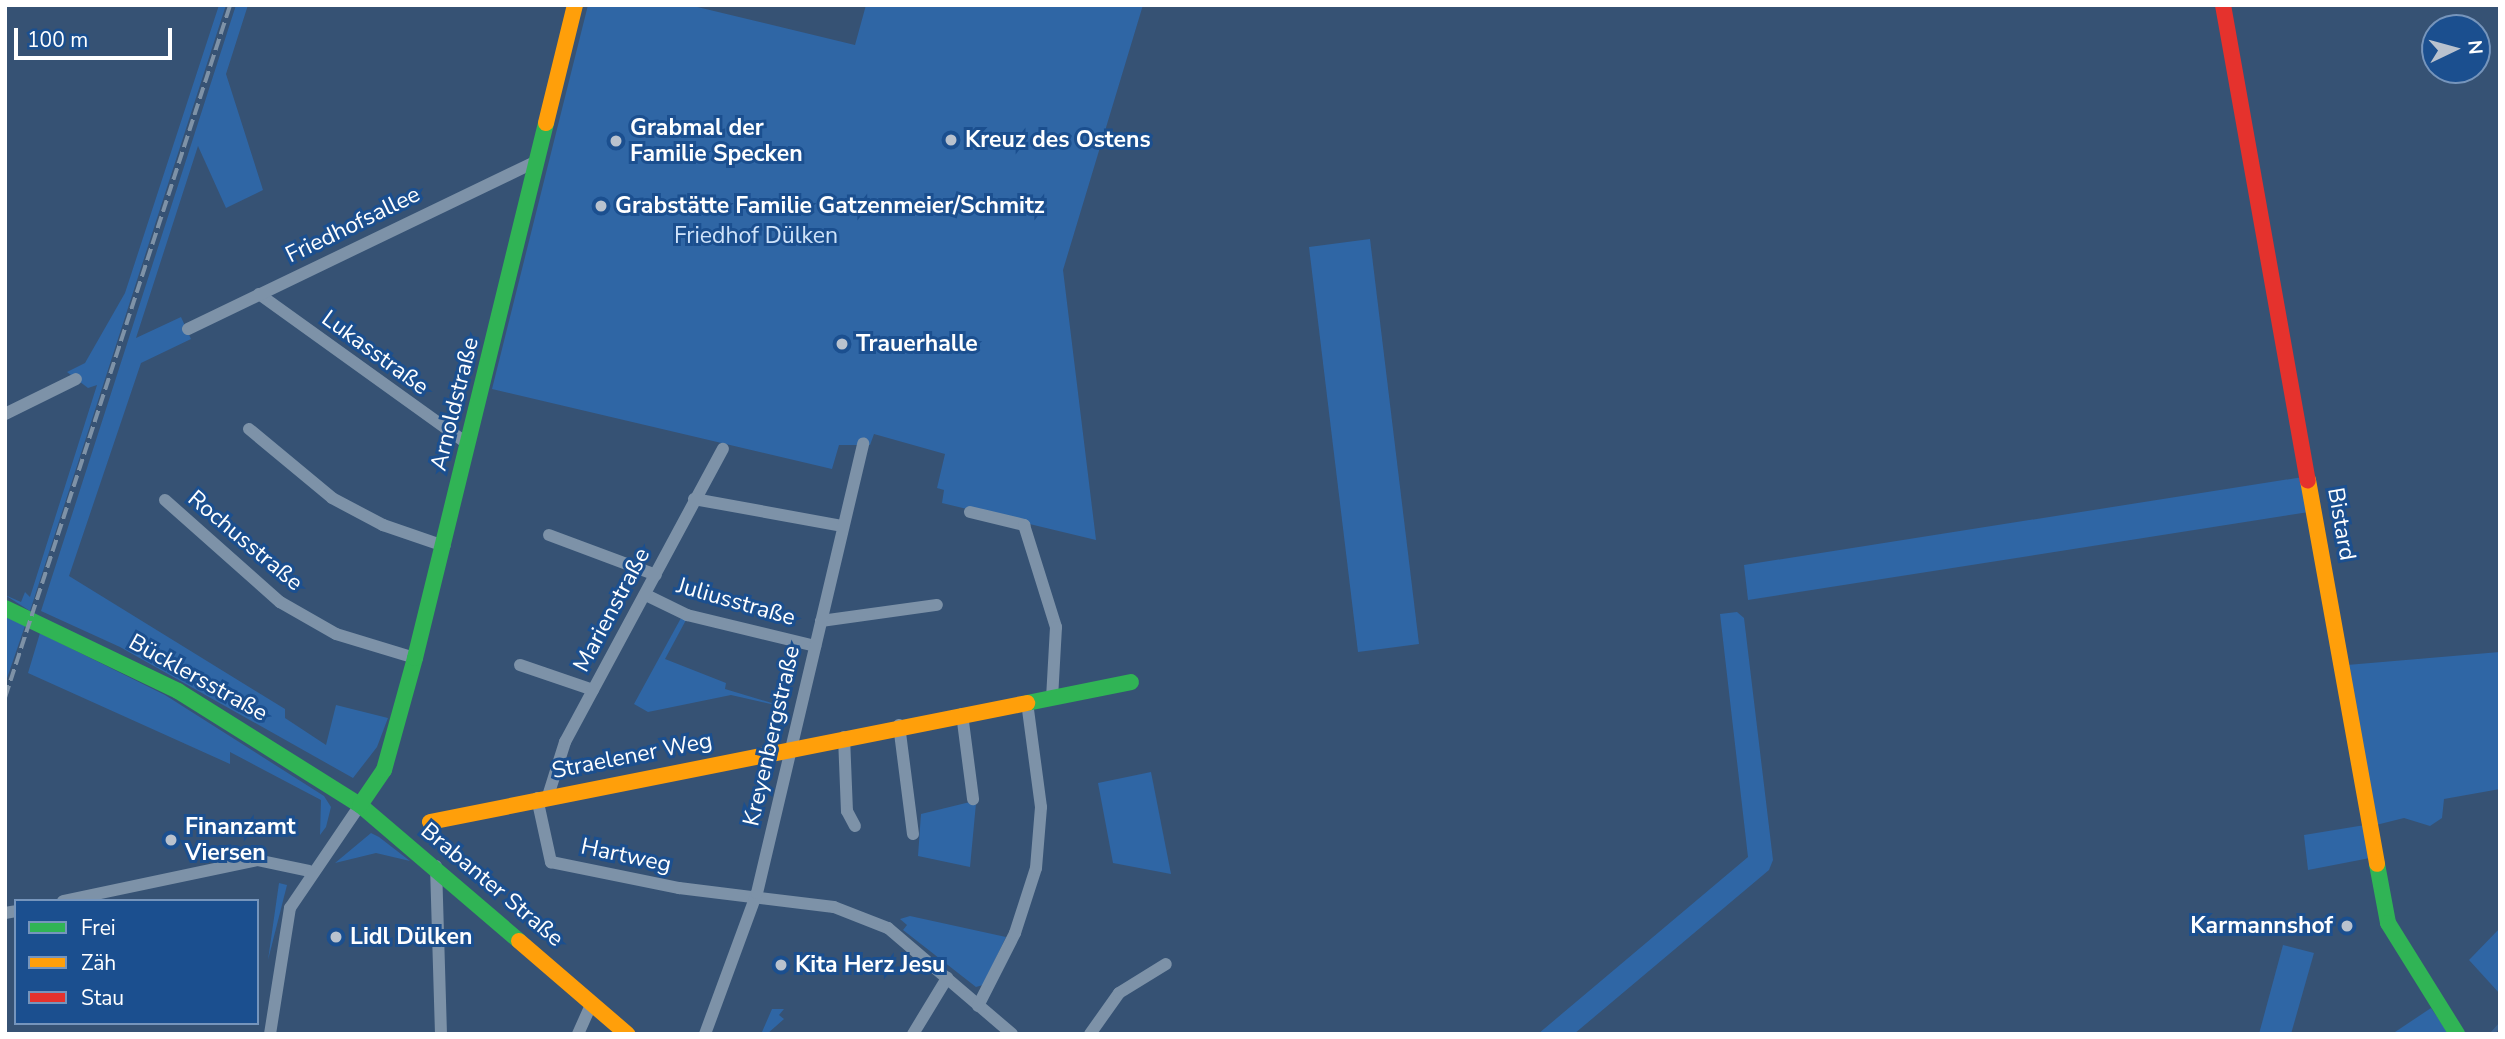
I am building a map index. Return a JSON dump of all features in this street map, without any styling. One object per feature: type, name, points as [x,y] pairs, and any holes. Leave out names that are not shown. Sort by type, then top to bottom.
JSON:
[{"type":"street","name":"Arnoldstraße","points":[[360,805],[384,770],[415,658],[575,5]]},
{"type":"street","name":"Bistard","points":[[2223,5],[2388,923],[2457,1034]]},
{"type":"street","name":"Friedhofsallee","points":[[188,329],[537,161]]},
{"type":"street","name":"Lukasstraße","points":[[259,294],[468,444]]},
{"type":"street","points":[[5,414],[76,380]]},
{"type":"street","points":[[249,429],[332,498],[383,525],[444,545]]},
{"type":"street","name":"Kreyenbergstraße","points":[[705,1034],[757,893],[863,443]]},
{"type":"street","name":"Marienstraße","points":[[542,797],[565,742],[723,449]]},
{"type":"street","points":[[694,499],[842,526]]},
{"type":"street","name":"Rochusstraße","points":[[165,500],[280,602],[336,634],[415,658]]},
{"type":"street","points":[[970,512],[1024,525],[1056,627],[1052,698]]},
{"type":"street","points":[[549,536],[656,575]]},
{"type":"street","name":"Juliusstraße","points":[[646,595],[687,615],[815,646]]},
{"type":"street","points":[[821,621],[937,605]]},
{"type":"street","name":"Bücklersstraße","points":[[5,608],[178,691],[360,805]]},
{"type":"street","points":[[520,665],[593,690]]},
{"type":"street","name":"Straelener Weg","points":[[430,822],[542,797],[1130,682]]},
{"type":"street","points":[[978,1006],[1015,933],[1036,868],[1041,807],[1027,702]]},
{"type":"street","points":[[962,714],[973,799]]},
{"type":"street","points":[[900,726],[913,834]]},
{"type":"street","points":[[844,737],[847,811],[855,826]]},
{"type":"street","name":"Hartweg","points":[[542,797],[551,862],[679,888],[757,893]]},
{"type":"street","points":[[270,1034],[283,935],[309,871],[360,805]]},
{"type":"street","name":"Brabanter Straße","points":[[360,805],[436,865],[627,1034]]},
{"type":"street","points":[[72,899],[257,860],[309,871]]},
{"type":"street","points":[[436,865],[441,1034]]},
{"type":"street","points":[[757,893],[814,900],[888,928],[1012,1034]]},
{"type":"street","points":[[1090,1034],[1119,993],[1166,964]]},
{"type":"street","points":[[913,1034],[947,978]]},
{"type":"street","points":[[578,1034],[592,1003]]},
{"type":"green space","points":[[219,5],[226,5],[30,611],[5,595],[21,602],[25,592],[30,597],[97,385],[88,388],[67,372],[85,363],[125,293]]},
{"type":"green space","points":[[236,5],[248,5],[226,74],[263,190],[226,208],[198,146],[136,338],[181,317],[191,339],[141,363],[69,576],[285,709],[285,718],[326,745],[336,705],[388,718],[377,747],[353,778],[120,647],[41,611]]},
{"type":"green space","name":"Friedhof Dülken","points":[[588,5],[689,5],[855,45],[866,5],[1143,5],[1063,270],[1096,540],[942,503],[944,490],[937,488],[945,454],[874,434],[870,445],[839,445],[832,469],[492,389]]},
{"type":"green space","points":[[1370,239],[1419,644],[1358,652],[1309,247]]},
{"type":"green space","points":[[2303,477],[2309,512],[1748,600],[1744,565]]},
{"type":"green space","points":[[1737,612],[1744,618],[1773,860],[1769,870],[1574,1034],[1538,1034],[1748,857],[1720,614]]},
{"type":"green space","points":[[5,614],[26,623],[5,684]]},
{"type":"green space","points":[[681,618],[686,620],[665,659],[726,683],[725,689],[792,709],[731,695],[648,712],[634,704]]},
{"type":"green space","points":[[40,633],[165,695],[324,796],[331,807],[326,827],[320,835],[321,800],[230,752],[230,764],[28,673]]},
{"type":"green space","points":[[2500,652],[2500,789],[2444,799],[2442,818],[2430,826],[2404,818],[2376,825],[2347,665]]},
{"type":"green space","points":[[1151,772],[1171,874],[1113,863],[1098,783]]},
{"type":"green space","points":[[970,802],[976,803],[970,867],[918,856],[921,814]]},
{"type":"green space","points":[[2365,825],[2370,858],[2308,870],[2304,835]]},
{"type":"green space","points":[[371,833],[410,861],[376,853],[335,863]]},
{"type":"green space","points":[[279,883],[287,885],[268,960]]},
{"type":"green space","points":[[910,916],[1006,937],[983,985],[976,987],[903,930],[907,925],[900,919]]},
{"type":"green space","points":[[2500,928],[2500,994],[2469,960]]},
{"type":"green space","points":[[2283,945],[2314,953],[2291,1034],[2259,1034]]},
{"type":"green space","points":[[2431,1008],[2449,1034],[2396,1034],[2395,1032]]},
{"type":"green space","points":[[772,1009],[784,1009],[779,1015],[784,1019],[767,1034],[762,1032]]},
{"type":"waterway","points":[[2492,1034],[2500,1025]]},
{"type":"railway","points":[[5,697],[230,5]]},
{"type":"traffic: fast","points":[[360,805],[384,770],[415,658],[546,123]]},
{"type":"traffic: fast","points":[[5,608],[178,691],[360,805],[519,941]]},
{"type":"traffic: fast","points":[[1027,703],[1131,682]]},
{"type":"traffic: fast","points":[[2377,864],[2388,923],[2457,1034]]},
{"type":"traffic: slow","points":[[546,123],[575,5]]},
{"type":"traffic: slow","points":[[2308,480],[2377,864]]},
{"type":"traffic: slow","points":[[430,822],[1027,703]]},
{"type":"traffic: slow","points":[[519,941],[627,1034]]},
{"type":"traffic: jam","points":[[2223,5],[2308,480]]},
{"type":"place","name":"Kreuz des Ostens","points":[[951,140]]},
{"type":"place","name":"Grabmal der Familie Specken","points":[[616,141]]},
{"type":"place","name":"Grabstätte Familie Gatzenmeier/Schmitz","points":[[601,206]]},
{"type":"place","name":"Trauerhalle","points":[[842,344]]},
{"type":"place","name":"Finanzamt Viersen","points":[[171,840]]},
{"type":"place","name":"Karmannshof","points":[[2347,926]]},
{"type":"place","name":"Lidl Dülken","points":[[336,937]]},
{"type":"place","name":"Kita Herz Jesu","points":[[781,965]]}]
